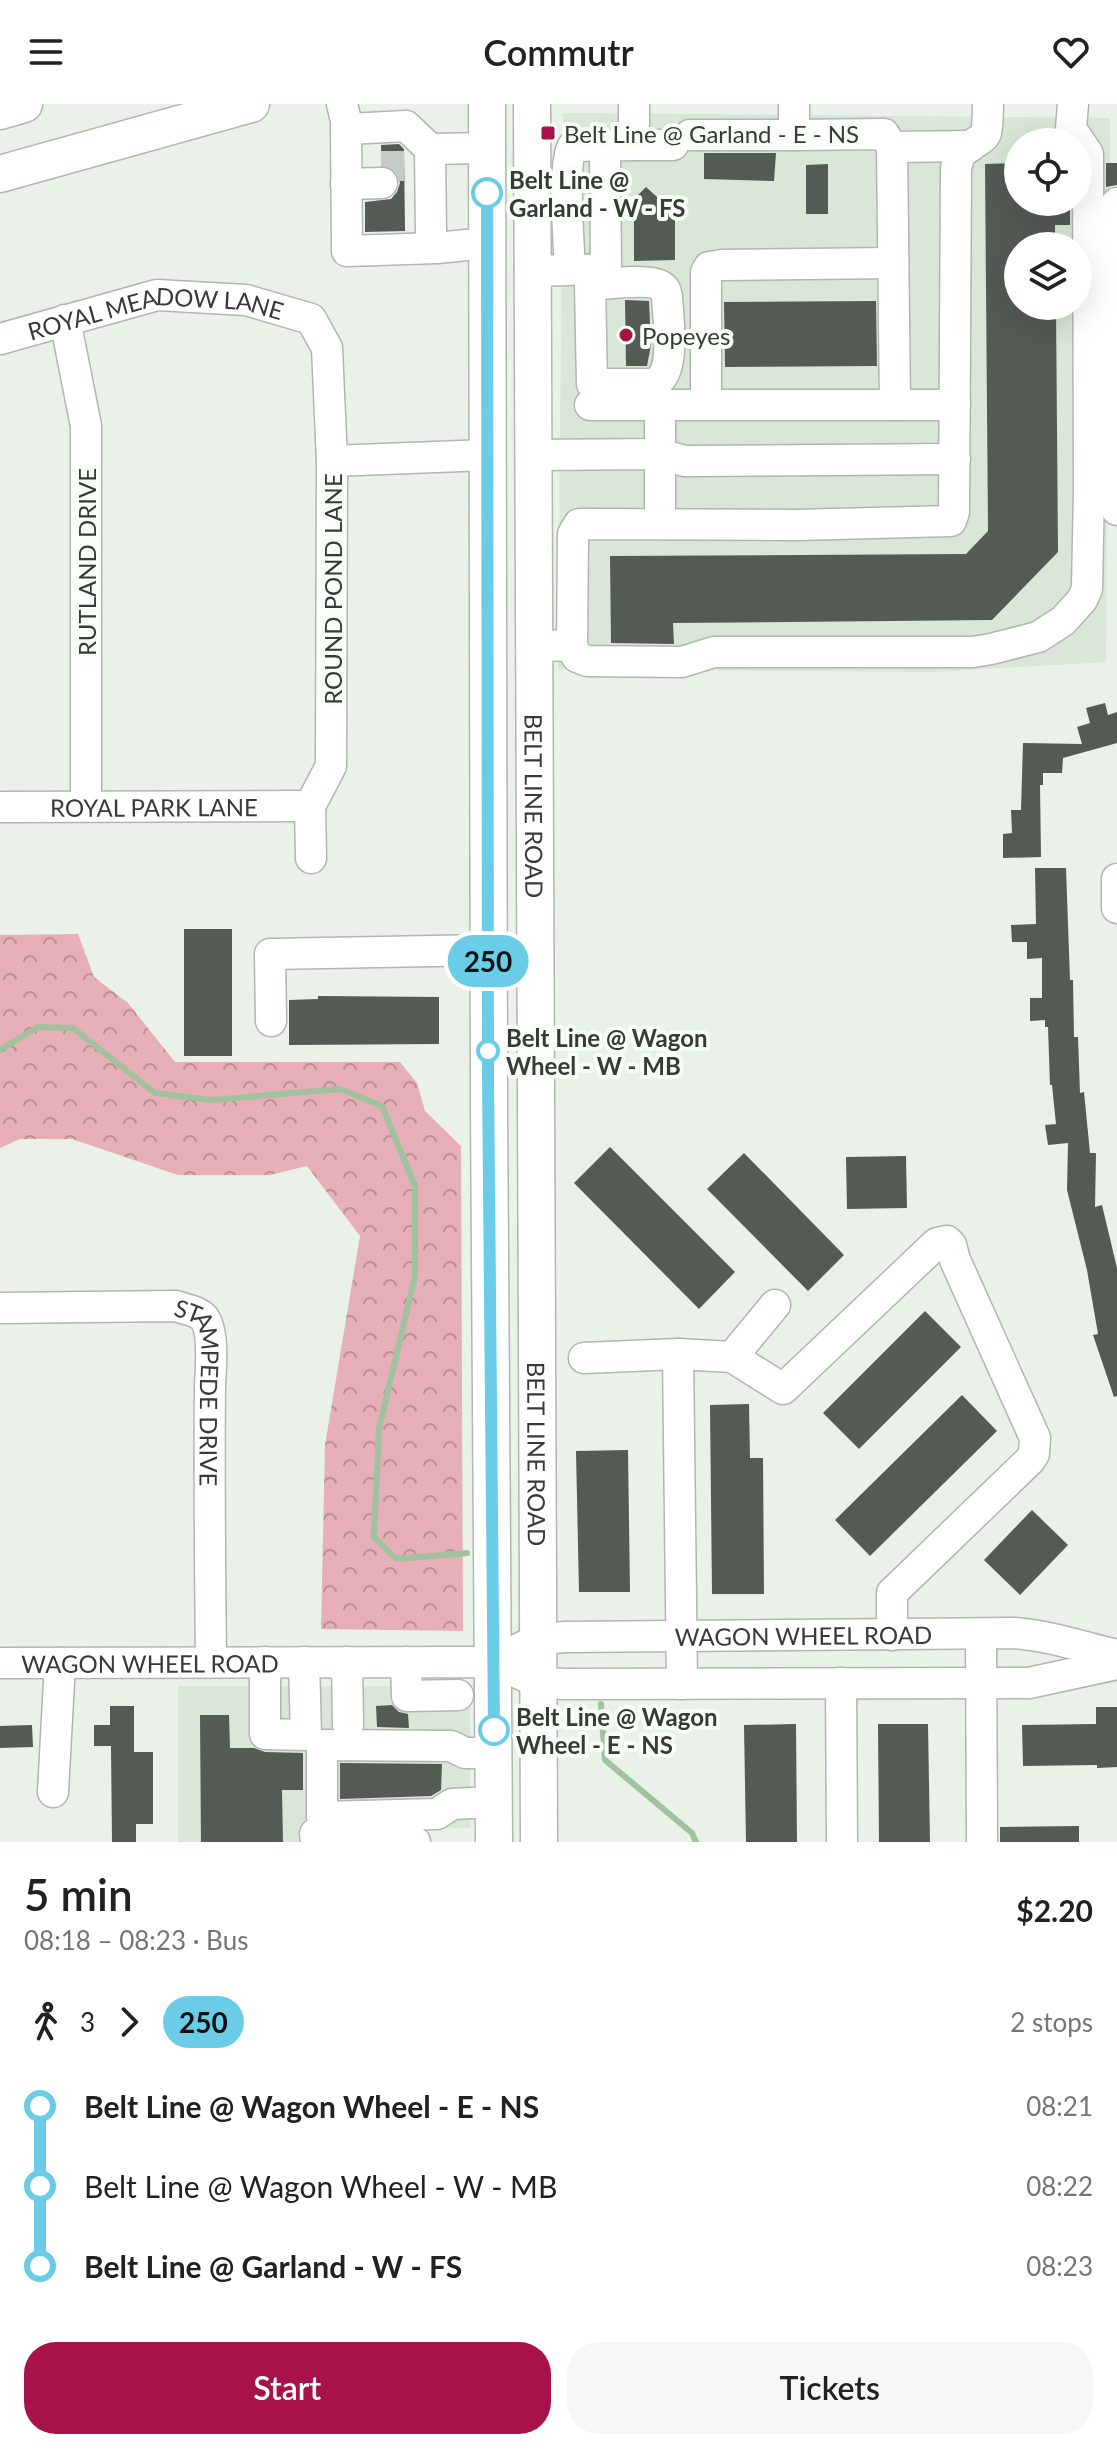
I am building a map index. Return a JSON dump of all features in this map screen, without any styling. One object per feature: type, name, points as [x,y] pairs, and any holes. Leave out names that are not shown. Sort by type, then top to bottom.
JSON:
[{"type":"main road","points":[[0,111],[24,104]]},
{"type":"main road","points":[[0,174],[251,104]]},
{"type":"main road","name":"BELT LINE ROAD","points":[[487,104],[488,950],[494,1842]]},
{"type":"main road","name":"BELT LINE ROAD","points":[[532,104],[539,1842]]},
{"type":"main road","points":[[487,455],[533,455]]},
{"type":"main road","points":[[488,759],[534,759]]},
{"type":"main road","points":[[488,950],[534,950]]},
{"type":"street","points":[[619,145],[634,104]]},
{"type":"street","points":[[794,104],[794,135]]},
{"type":"street","points":[[988,104],[987,134],[983,140],[960,154],[956,168],[955,459],[954,512],[951,521],[796,525],[579,524],[573,534],[572,646],[577,657],[587,661],[682,662],[714,652],[973,652],[1038,637],[1063,621],[1082,600],[1087,589],[1089,489],[1088,154],[1071,129],[1073,104]]},
{"type":"street","points":[[437,248],[407,162],[406,126],[352,130],[345,144],[347,251],[437,248],[486,243]]},
{"type":"street","points":[[586,455],[586,422],[591,394],[583,275],[569,153],[573,146],[794,135],[884,134],[892,147],[895,405]]},
{"type":"street","points":[[345,144],[407,162]]},
{"type":"street","points":[[345,144],[407,162],[488,148]]},
{"type":"street","points":[[892,147],[971,146]]},
{"type":"street","points":[[1117,203],[1117,510]]},
{"type":"street","points":[[706,404],[706,272],[709,267],[893,263]]},
{"type":"street","points":[[534,271],[659,284],[665,288],[666,374],[660,382],[653,384],[628,384],[591,394]]},
{"type":"street","name":"ROYAL MEADOW LANE","points":[[0,339],[157,295],[246,300],[311,319]]},
{"type":"street","name":"ROUND POND LANE","points":[[311,319],[327,348],[332,461],[331,766],[310,806],[311,858]]},
{"type":"street","name":"RUTLAND DRIVE","points":[[65,320],[86,426],[86,806]]},
{"type":"street","points":[[591,394],[660,404],[955,405]]},
{"type":"street","points":[[660,404],[660,523]]},
{"type":"street","points":[[533,455],[659,454],[685,461],[955,459]]},
{"type":"street","points":[[332,461],[487,455]]},
{"type":"street","points":[[533,645],[572,646]]},
{"type":"street","name":"ROYAL PARK LANE","points":[[0,807],[310,806]]},
{"type":"street","points":[[1117,879],[1117,908]]},
{"type":"street","points":[[271,1021],[270,954],[488,950]]},
{"type":"street","points":[[584,1358],[678,1354],[732,1357],[783,1389],[937,1243],[947,1241],[1035,1438],[1034,1454],[892,1593],[892,1635]]},
{"type":"street","points":[[732,1357],[775,1305]]},
{"type":"street","name":"STAMPEDE DRIVE","points":[[0,1308],[176,1306],[204,1318],[211,1357],[211,1662]]},
{"type":"street","points":[[678,1354],[682,1684]]},
{"type":"street","points":[[981,1634],[982,1842]]},
{"type":"street","name":"WAGON WHEEL ROAD","points":[[493,1662],[538,1639],[683,1636],[1044,1635],[1117,1655]]},
{"type":"street","points":[[265,1662],[265,1734],[314,1740],[451,1746],[465,1753],[494,1753]]},
{"type":"street","points":[[304,1662],[322,1817],[437,1814],[452,1804],[494,1802]]},
{"type":"street","points":[[347,1662],[348,1725]]},
{"type":"street","points":[[406,1662],[407,1696],[458,1695]]},
{"type":"street","name":"WAGON WHEEL ROAD","points":[[0,1663],[493,1662],[538,1682],[682,1684],[1029,1683],[1117,1664]]},
{"type":"street","points":[[53,1792],[60,1663]]},
{"type":"street","points":[[841,1683],[842,1842]]},
{"type":"street","points":[[316,1842],[315,1834],[385,1833],[399,1833],[415,1842]]},
{"type":"shaded area","points":[[563,113],[1110,118],[1106,662],[934,672],[558,669]]},
{"type":"shaded area","points":[[178,1686],[470,1688],[470,1828],[305,1828],[305,1842],[178,1842]]},
{"type":"green space","points":[[78,934],[94,977],[128,1003],[175,1062],[400,1062],[417,1083],[425,1111],[461,1146],[463,1631],[321,1629],[325,1445],[360,1236],[307,1166],[270,1175],[178,1175],[72,1139],[20,1139],[0,1148],[0,935]]},
{"type":"building","points":[[399,144],[404,149],[405,231],[365,232],[365,202],[391,199],[400,183],[397,173],[381,165],[381,145]]},
{"type":"building","points":[[704,153],[776,153],[774,181],[704,179]]},
{"type":"building","points":[[1004,163],[1004,216],[1070,216],[1070,225],[1055,225],[1055,232],[1004,232],[1004,320],[1056,320],[1058,552],[992,620],[673,623],[674,644],[611,643],[610,556],[966,554],[988,531],[985,164]]},
{"type":"building","points":[[1106,163],[1117,163],[1117,185],[1106,187]]},
{"type":"building","points":[[828,164],[828,214],[806,214],[806,165]]},
{"type":"building","points":[[646,187],[657,197],[675,198],[675,260],[634,261],[634,219],[624,209]]},
{"type":"building","points":[[625,300],[649,301],[651,345],[647,366],[626,366]]},
{"type":"building","points":[[876,301],[877,366],[725,367],[724,302]]},
{"type":"building","points":[[1105,703],[1108,715],[1117,712],[1117,743],[1063,758],[1062,773],[1043,773],[1043,785],[1040,785],[1041,857],[1003,858],[1003,834],[1012,833],[1011,810],[1021,810],[1023,743],[1082,744],[1077,727],[1090,723],[1086,708]]},
{"type":"building","points":[[1035,868],[1066,868],[1070,980],[1073,980],[1074,1037],[1078,1037],[1080,1093],[1084,1092],[1090,1153],[1096,1153],[1095,1207],[1102,1205],[1117,1268],[1117,1396],[1114,1397],[1093,1335],[1098,1334],[1087,1270],[1067,1190],[1068,1143],[1048,1145],[1045,1125],[1056,1124],[1050,1085],[1048,1027],[1045,1027],[1045,1020],[1030,1021],[1030,998],[1042,998],[1042,958],[1027,959],[1027,942],[1012,942],[1011,925],[1036,924]]},
{"type":"building","points":[[184,929],[232,929],[232,1056],[184,1056]]},
{"type":"building","points":[[318,996],[439,997],[439,1044],[289,1045],[289,1000],[318,999]]},
{"type":"building","points":[[610,1147],[735,1272],[699,1309],[574,1183]]},
{"type":"building","points":[[744,1153],[844,1255],[808,1291],[707,1189]]},
{"type":"building","points":[[906,1156],[907,1208],[847,1209],[846,1157]]},
{"type":"building","points":[[925,1311],[961,1347],[859,1449],[823,1413]]},
{"type":"building","points":[[962,1395],[997,1431],[870,1556],[835,1520]]},
{"type":"building","points":[[749,1404],[750,1458],[763,1458],[764,1594],[712,1594],[710,1405]]},
{"type":"building","points":[[628,1450],[630,1592],[579,1592],[576,1451]]},
{"type":"building","points":[[1032,1510],[1068,1545],[1020,1595],[984,1560]]},
{"type":"building","points":[[392,1705],[399,1712],[408,1714],[409,1728],[377,1727],[376,1706]]},
{"type":"building","points":[[110,1706],[134,1706],[134,1752],[153,1752],[153,1824],[136,1824],[136,1842],[112,1842],[111,1746],[94,1746],[94,1725],[110,1725]]},
{"type":"building","points":[[1096,1707],[1117,1707],[1117,1767],[1023,1766],[1022,1725],[1096,1724]]},
{"type":"building","points":[[200,1715],[229,1715],[230,1748],[303,1753],[303,1790],[282,1790],[283,1842],[201,1842]]},
{"type":"building","points":[[796,1724],[797,1842],[746,1842],[744,1725]]},
{"type":"building","points":[[878,1724],[928,1724],[930,1842],[879,1842]]},
{"type":"building","points":[[32,1725],[33,1747],[0,1748],[0,1726]]},
{"type":"building","points":[[340,1763],[442,1764],[441,1790],[431,1796],[340,1799]]},
{"type":"building","points":[[1079,1826],[1079,1842],[1000,1842],[1000,1827]]},
{"type":"waterway","points":[[0,1050],[38,1027],[73,1028],[155,1093],[211,1100],[340,1089],[382,1106],[415,1186],[415,1276],[379,1429],[374,1537],[396,1559],[467,1553]]},
{"type":"waterway","points":[[601,1704],[605,1760],[692,1833],[696,1842]]},
{"type":"tunnel","points":[[381,166],[404,166]]},
{"type":"bus line","name":"250","points":[[487,193],[488,1076],[494,1730]]},
{"type":"place","name":"Belt Line @ Garland - E - NS","points":[[548,133]]},
{"type":"place","name":"Belt Line @ Garland - W - FS","points":[[487,193]]},
{"type":"place","name":"Popeyes","points":[[626,335]]},
{"type":"place","name":"Belt Line @ Wagon Wheel - W - MB","points":[[488,1051]]},
{"type":"place","name":"Belt Line @ Wagon Wheel - E - NS","points":[[494,1730]]}]
